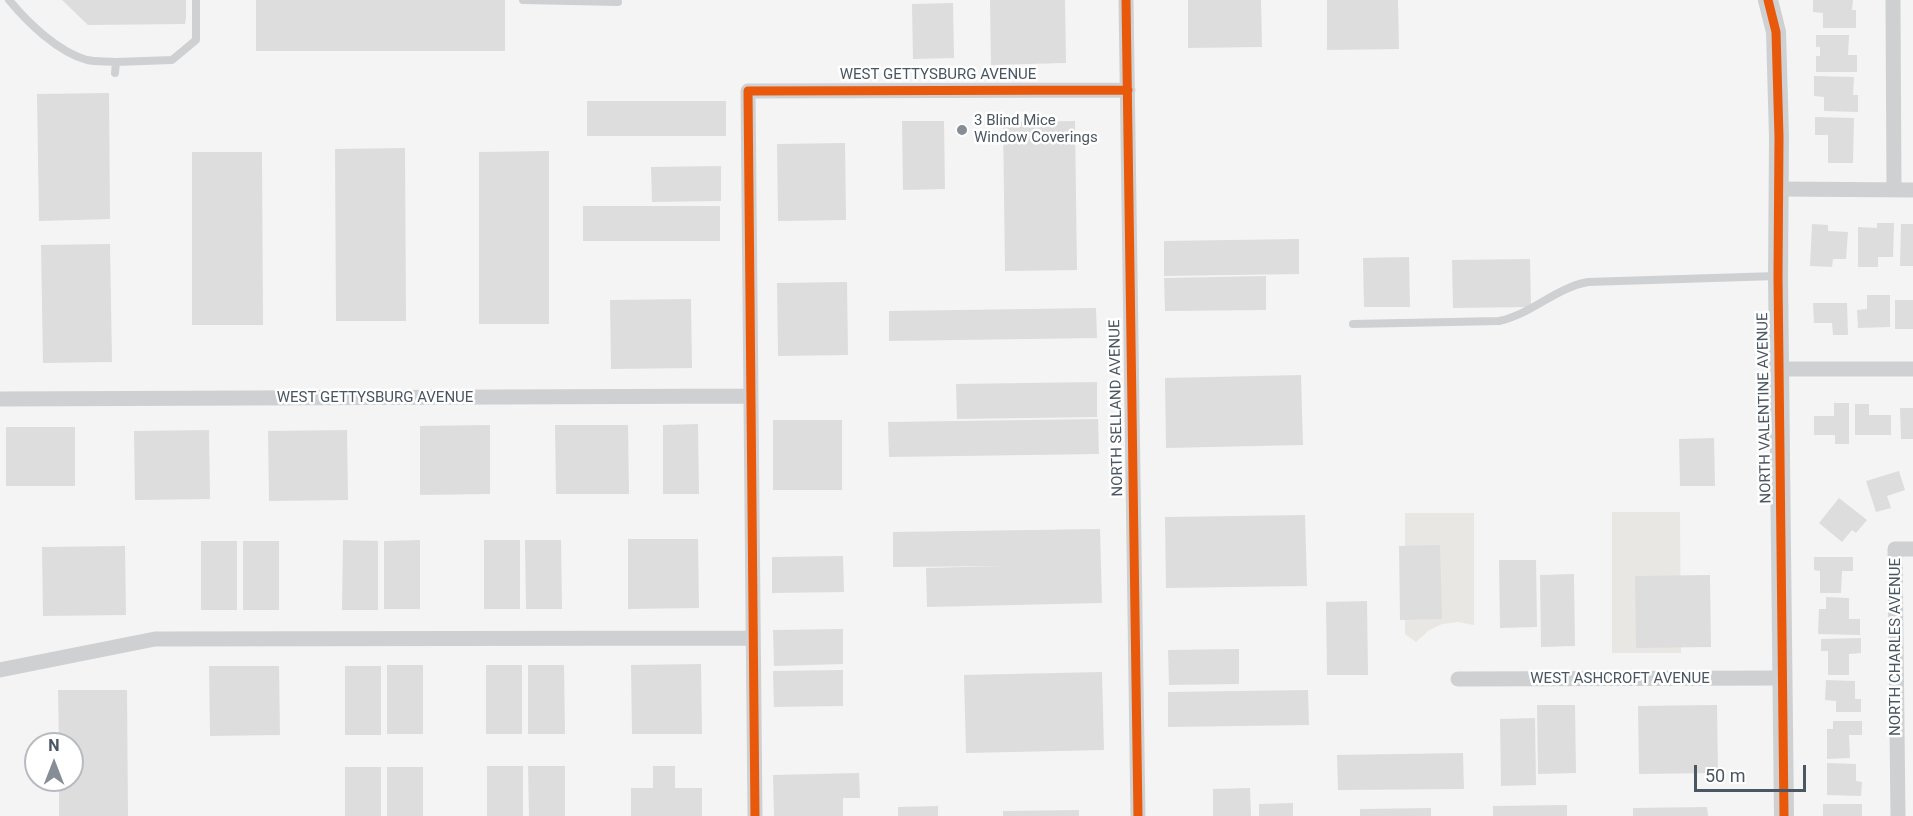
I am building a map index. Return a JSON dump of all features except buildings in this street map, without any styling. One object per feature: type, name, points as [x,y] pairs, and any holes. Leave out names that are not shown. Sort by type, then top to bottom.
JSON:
[{"type":"street","name":"NORTH SELLAND AVENUE","points":[[1126,0],[1138,816]]},
{"type":"street","name":"NORTH VALENTINE AVENUE","points":[[1768,0],[1776,32],[1784,816]]},
{"type":"street","points":[[1893,0],[1894,190]]},
{"type":"street","name":"WEST GETTYSBURG AVENUE","points":[[0,399],[751,396],[747,91],[1128,90]]},
{"type":"street","points":[[1779,189],[1913,190]]},
{"type":"street","points":[[1780,369],[1913,369]]},
{"type":"street","points":[[751,396],[755,816]]},
{"type":"street","name":"NORTH CHARLES AVENUE","points":[[1898,816],[1895,549],[1913,549]]},
{"type":"street","points":[[0,670],[155,639],[753,638]]},
{"type":"street","name":"WEST ASHCROFT AVENUE","points":[[1458,679],[1782,678]]},
{"type":"lane","points":[[9,0],[23,16],[65,50],[87,60],[116,62],[172,60],[196,40],[196,0]]},
{"type":"lane","points":[[523,0],[618,2]]},
{"type":"lane","points":[[115,73],[116,62]]},
{"type":"lane","points":[[1353,324],[1493,322],[1521,315],[1567,288],[1588,282],[1778,276]]},
{"type":"shaded area","points":[[1612,512],[1680,512],[1681,653],[1612,653]]},
{"type":"shaded area","points":[[1405,513],[1474,513],[1474,625],[1458,622],[1442,624],[1428,631],[1416,642],[1405,634]]},
{"type":"cycle path","points":[[1126,0],[1138,816]]},
{"type":"cycle path","points":[[1768,0],[1776,32],[1779,137],[1778,276],[1784,816]]},
{"type":"cycle path","points":[[755,816],[748,91],[1128,90]]},
{"type":"place","name":"3 Blind Mice Window Coverings","points":[[962,130]]}]
